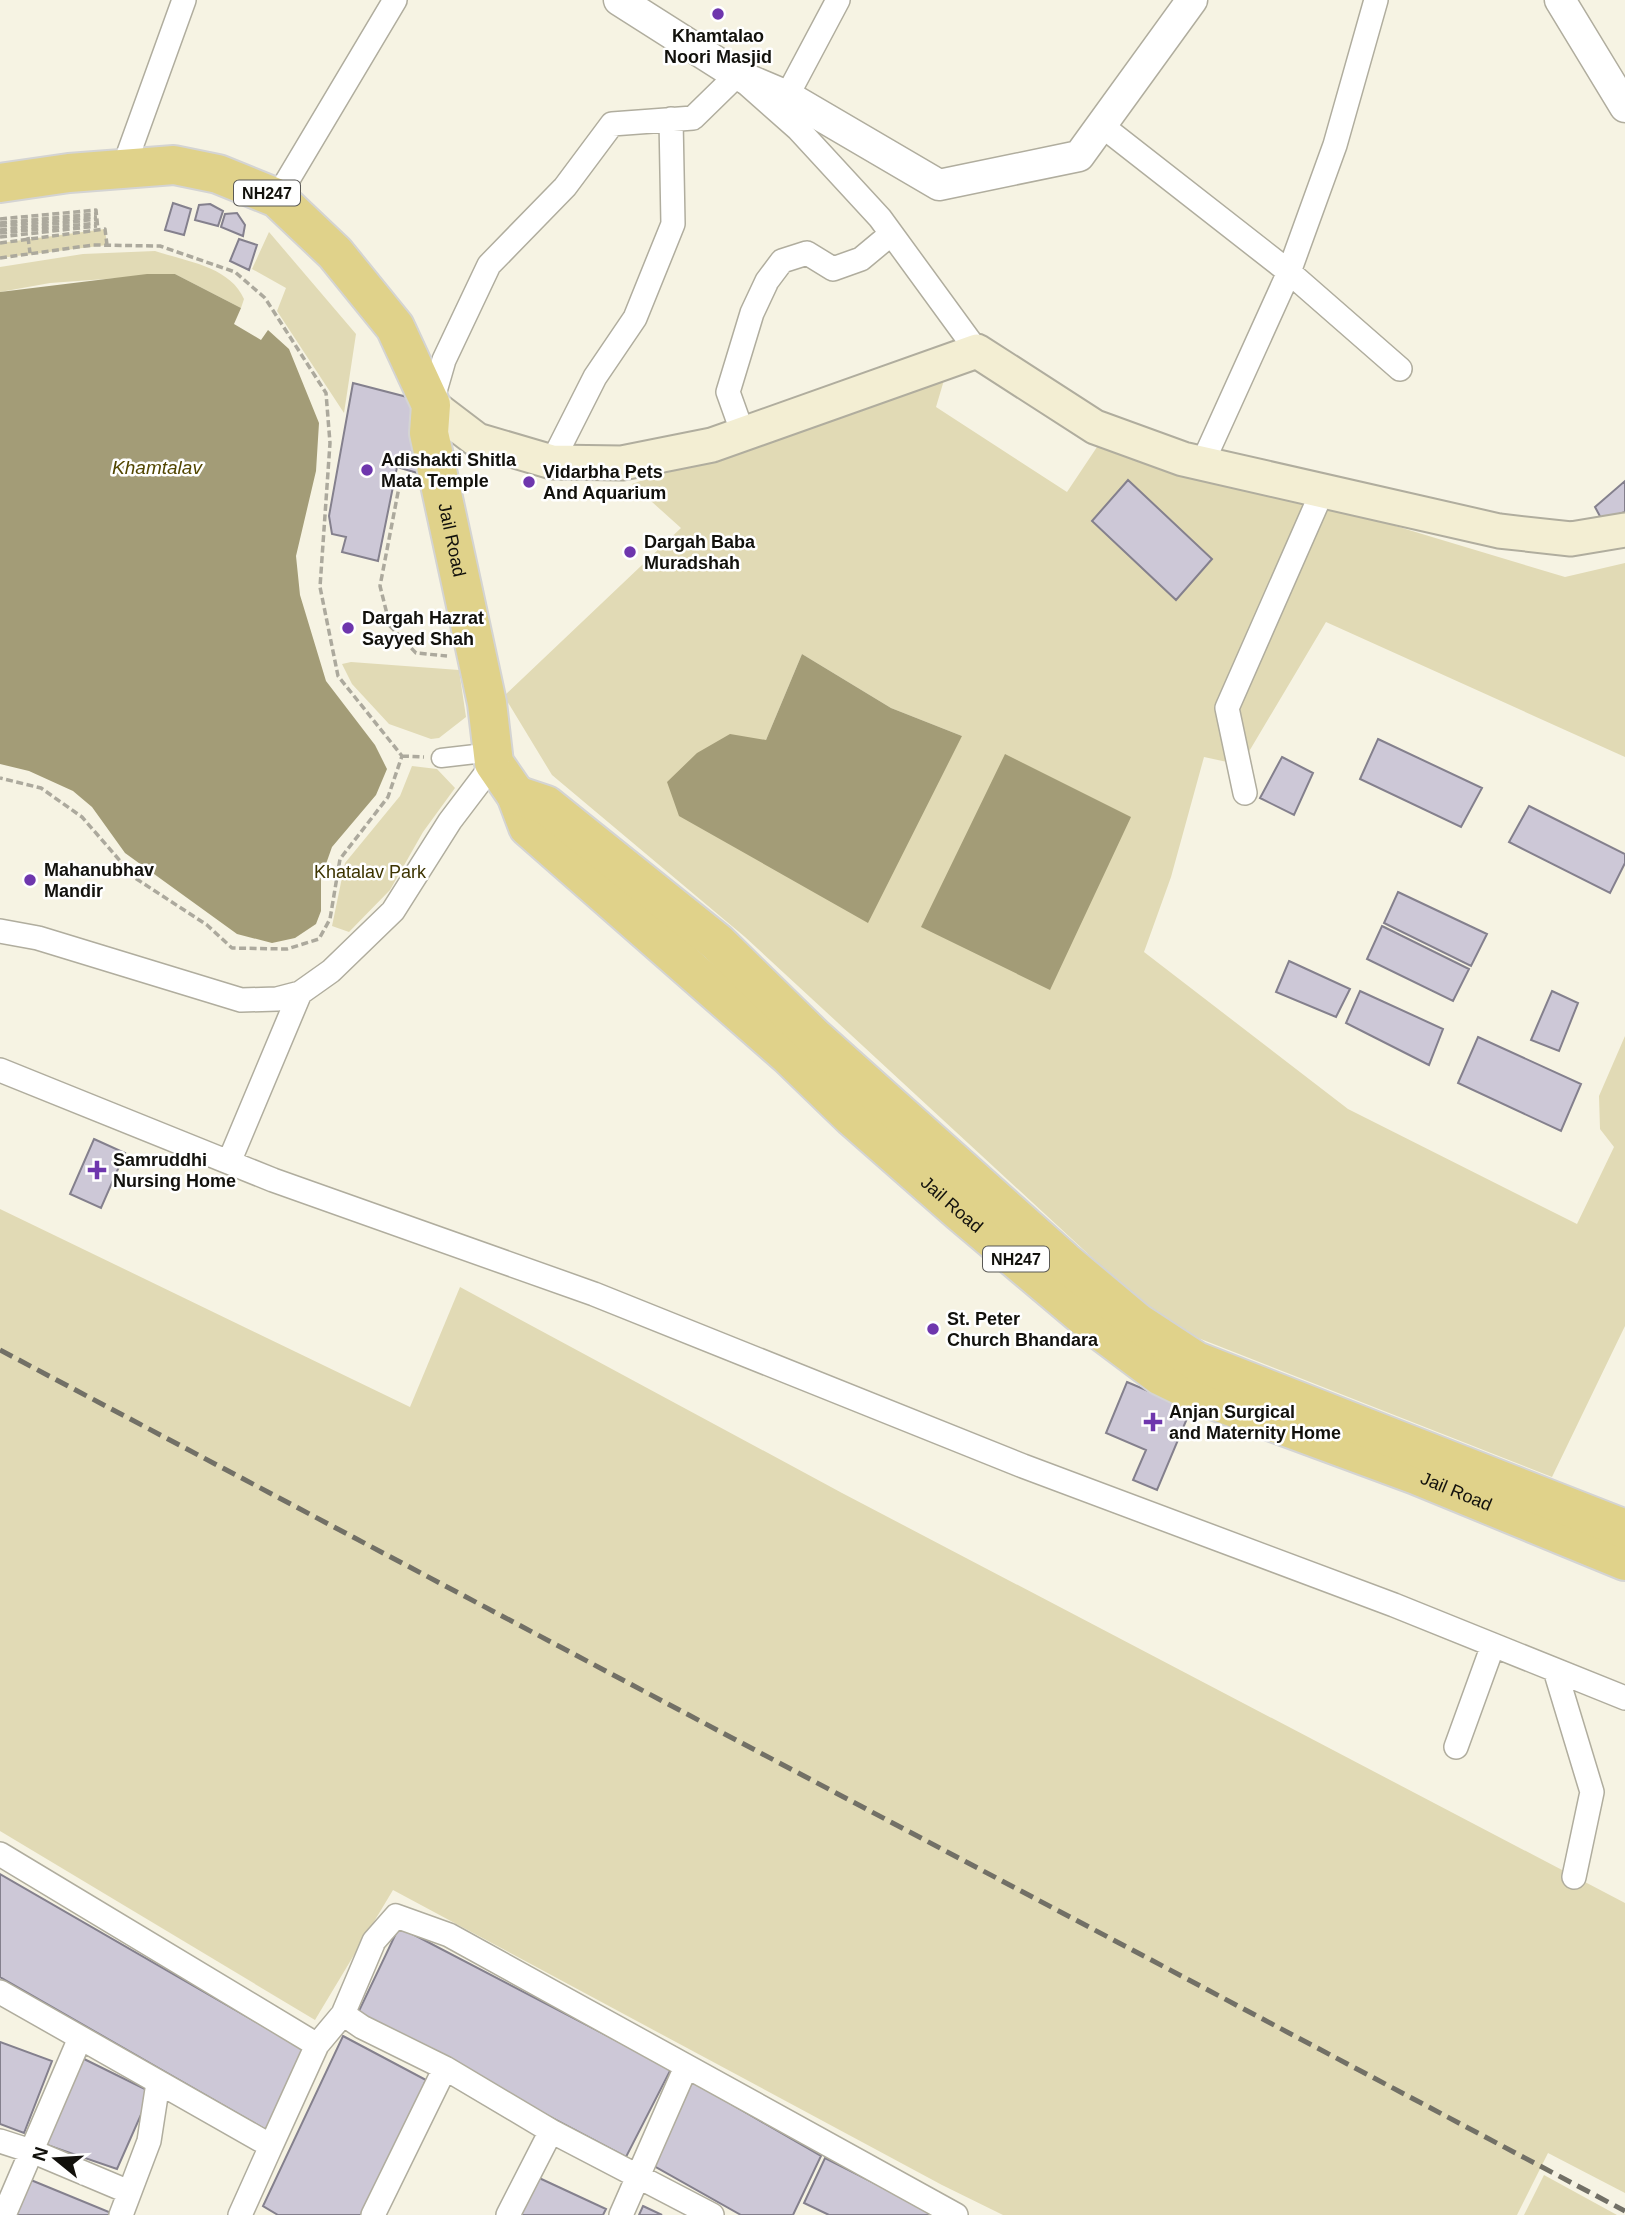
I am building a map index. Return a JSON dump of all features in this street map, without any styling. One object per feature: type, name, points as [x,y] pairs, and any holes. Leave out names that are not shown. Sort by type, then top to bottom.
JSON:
[{"type":"highway","name":"NH247","points":[[0,183],[174,165],[218,174],[277,198],[335,253],[395,327],[431,405]]},
{"type":"highway","name":"Jail Road","points":[[431,405],[429,433],[478,663],[493,757],[516,794],[528,827],[789,1056],[852,1117],[960,1212],[1101,1331],[1161,1376],[1202,1396],[1416,1475],[1625,1561]]},
{"type":"highway","name":"Jail Road","points":[[516,794],[546,805],[718,943],[816,1038],[1064,1261],[1138,1323],[1196,1361],[1625,1529]]},
{"type":"main road","points":[[431,405],[477,439],[552,462],[622,463],[712,445],[977,351],[1095,427],[1202,464],[1511,532],[1571,540],[1625,530]]},
{"type":"street","points":[[123,169],[184,0]]},
{"type":"street","points":[[277,198],[395,0]]},
{"type":"street","points":[[619,0],[737,75],[798,129],[891,233],[977,351]]},
{"type":"street","points":[[787,96],[838,0]]},
{"type":"street","points":[[1202,464],[1289,272],[1335,145],[1376,0]]},
{"type":"street","points":[[1560,0],[1625,107]]},
{"type":"street","points":[[737,75],[787,96],[939,185],[1079,156],[1182,3]]},
{"type":"street","points":[[431,405],[444,360],[489,265],[565,187],[612,124],[693,118],[737,75]]},
{"type":"street","points":[[552,462],[594,377],[635,318],[673,224],[671,120]]},
{"type":"street","points":[[1101,125],[1289,272],[1400,369]]},
{"type":"street","points":[[743,434],[727,391],[752,313],[766,281],[782,261],[807,253],[833,269],[861,259],[891,233]]},
{"type":"street","points":[[1245,793],[1227,708],[1322,492]]},
{"type":"street","points":[[441,758],[493,757]]},
{"type":"street","points":[[0,931],[38,938],[241,1000],[277,999],[300,993],[331,971],[393,911],[493,757]]},
{"type":"street","points":[[229,1162],[300,993]]},
{"type":"street","points":[[0,1070],[229,1162],[594,1294],[1023,1466],[1625,1698]]},
{"type":"street","points":[[1456,1746],[1493,1645]]},
{"type":"street","points":[[1555,1670],[1592,1792],[1574,1877]]},
{"type":"street","points":[[0,1854],[317,2045]]},
{"type":"street","points":[[246,2213],[271,2146],[317,2045],[343,2014],[374,1941],[396,1916],[449,1935],[956,2215]]},
{"type":"street","points":[[0,1992],[271,2146]]},
{"type":"street","points":[[343,2014],[362,2027],[445,2068],[551,2131],[712,2215]]},
{"type":"street","points":[[4,2215],[34,2152],[79,2038]]},
{"type":"street","points":[[621,2215],[686,2067]]},
{"type":"street","points":[[373,2215],[445,2068]]},
{"type":"street","points":[[121,2215],[149,2141],[158,2083]]},
{"type":"street","points":[[508,2215],[551,2131]]},
{"type":"street","points":[[0,2141],[34,2152],[129,2192]]},
{"type":"path","points":[[0,228],[97,221]]},
{"type":"path","points":[[0,243],[28,239],[97,221]]},
{"type":"path","points":[[0,228],[97,221],[105,229],[107,245]]},
{"type":"path","points":[[26,225],[30,253]]},
{"type":"path","points":[[0,258],[107,245],[160,246],[235,272],[265,298],[326,393],[330,443],[320,587],[338,676],[402,756],[388,797],[340,859],[330,919],[319,939],[288,950],[232,948],[207,925],[135,878],[82,817],[41,788],[0,778]]},
{"type":"path","points":[[400,482],[380,586],[390,626],[416,653],[478,663]]},
{"type":"green space","points":[[105,229],[107,245],[0,258],[0,243]]},
{"type":"green space","points":[[269,232],[356,334],[344,413],[277,311],[286,288],[252,269]]},
{"type":"green space","points":[[155,251],[205,266],[228,279],[244,299],[241,308],[175,274],[50,283],[0,292],[0,267],[83,254]]},
{"type":"green space","points":[[947,370],[936,407],[1067,492],[1103,438],[1565,577],[1625,563],[1625,757],[1326,622],[1241,765],[1204,757],[1171,877],[1144,952],[1348,1109],[1577,1224],[1614,1147],[1600,1129],[1599,1096],[1625,1036],[1625,1326],[1552,1477],[1165,1325],[745,937],[552,775],[504,696],[681,528],[632,484]],"holes":[[[802,654],[891,708],[962,736],[766,740]]]},
{"type":"green space","points":[[351,662],[459,670],[466,717],[439,738],[431,739],[389,724],[352,684],[342,664]]},
{"type":"green space","name":"Khatalav Park","points":[[412,766],[437,769],[455,788],[423,832],[390,890],[349,932],[332,926],[345,863],[400,796]]},
{"type":"green space","points":[[0,1209],[410,1407],[460,1287],[842,1493],[1625,1903],[1625,2193],[1548,2153],[1517,2215],[1003,2215],[942,2185],[393,1890],[315,2020],[0,1831]]},
{"type":"green space","points":[[1544,2175],[1617,2215],[1524,2215]]},
{"type":"water","name":"Khamtalav","points":[[147,274],[175,274],[241,308],[234,324],[261,340],[268,330],[289,349],[319,423],[316,471],[296,556],[300,595],[326,681],[375,745],[387,769],[376,795],[332,847],[321,878],[321,911],[316,924],[295,938],[272,943],[237,934],[125,853],[92,807],[73,791],[29,771],[0,764],[0,292]]},
{"type":"water","points":[[802,654],[891,708],[962,736],[868,923],[679,816],[667,782],[697,753],[730,734],[766,740]]},
{"type":"water","points":[[1005,754],[1131,817],[1050,990],[921,927]]},
{"type":"building","points":[[173,203],[191,209],[184,235],[165,230]]},
{"type":"building","points":[[210,204],[223,211],[218,226],[195,220],[199,205]]},
{"type":"building","points":[[237,213],[245,225],[243,236],[221,227],[225,214]]},
{"type":"building","points":[[239,239],[257,245],[249,270],[230,261]]},
{"type":"building","name":"Adishakti Shitla Mata Temple","points":[[353,383],[407,397],[412,402],[421,474],[397,467],[378,561],[342,552],[346,537],[332,534],[329,516]]},
{"type":"building","points":[[1128,480],[1212,559],[1176,600],[1092,521]]},
{"type":"building","points":[[1625,481],[1625,512],[1602,520],[1595,507]]},
{"type":"building","points":[[1378,739],[1482,788],[1461,827],[1360,779]]},
{"type":"building","points":[[1282,757],[1313,773],[1294,815],[1260,798]]},
{"type":"building","points":[[1529,806],[1625,854],[1625,863],[1610,893],[1509,842]]},
{"type":"building","points":[[1398,892],[1487,934],[1471,966],[1384,923]]},
{"type":"building","points":[[1382,926],[1469,969],[1453,1001],[1367,959]]},
{"type":"building","points":[[1289,961],[1350,989],[1336,1017],[1276,992]]},
{"type":"building","points":[[1360,991],[1443,1029],[1429,1065],[1346,1023]]},
{"type":"building","points":[[1552,991],[1578,1003],[1559,1051],[1531,1040]]},
{"type":"building","points":[[1478,1037],[1581,1084],[1561,1131],[1458,1083]]},
{"type":"building","points":[[94,1139],[125,1153],[101,1208],[70,1194]]},
{"type":"building","points":[[1127,1382],[1191,1409],[1157,1490],[1133,1480],[1146,1450],[1106,1433]]},
{"type":"building","points":[[0,1874],[303,2049],[268,2131],[0,1977]]},
{"type":"building","points":[[399,1927],[671,2069],[626,2157],[357,2015]]},
{"type":"building","points":[[343,2036],[426,2080],[367,2215],[278,2215],[263,2206]]},
{"type":"building","points":[[0,2042],[52,2061],[24,2133],[0,2124]]},
{"type":"building","points":[[78,2056],[151,2092],[117,2169],[41,2143]]},
{"type":"building","points":[[688,2079],[821,2156],[793,2215],[741,2215],[647,2162]]},
{"type":"building","points":[[825,2158],[937,2215],[829,2215],[804,2203]]},
{"type":"building","points":[[537,2177],[606,2209],[603,2215],[518,2215]]},
{"type":"building","points":[[26,2178],[116,2215],[11,2215]]},
{"type":"building","points":[[643,2206],[662,2215],[639,2215]]},
{"type":"railway","points":[[0,1350],[1625,2211]]},
{"type":"place","name":"Khamtalao Noori Masjid","points":[[718,14]]},
{"type":"place","name":"Adishakti Shitla Mata Temple","points":[[367,470]]},
{"type":"place","name":"Vidarbha Pets And Aquarium","points":[[529,482]]},
{"type":"place","name":"Dargah Baba Muradshah","points":[[630,552]]},
{"type":"place","name":"Dargah Hazrat Sayyed Shah","points":[[348,628]]},
{"type":"place","name":"Mahanubhav Mandir","points":[[30,880]]},
{"type":"place","name":"Samruddhi Nursing Home","points":[[97,1170]]},
{"type":"place","name":"St. Peter Church Bhandara","points":[[933,1329]]},
{"type":"place","name":"Anjan Surgical and Maternity Home","points":[[1153,1422]]}]
